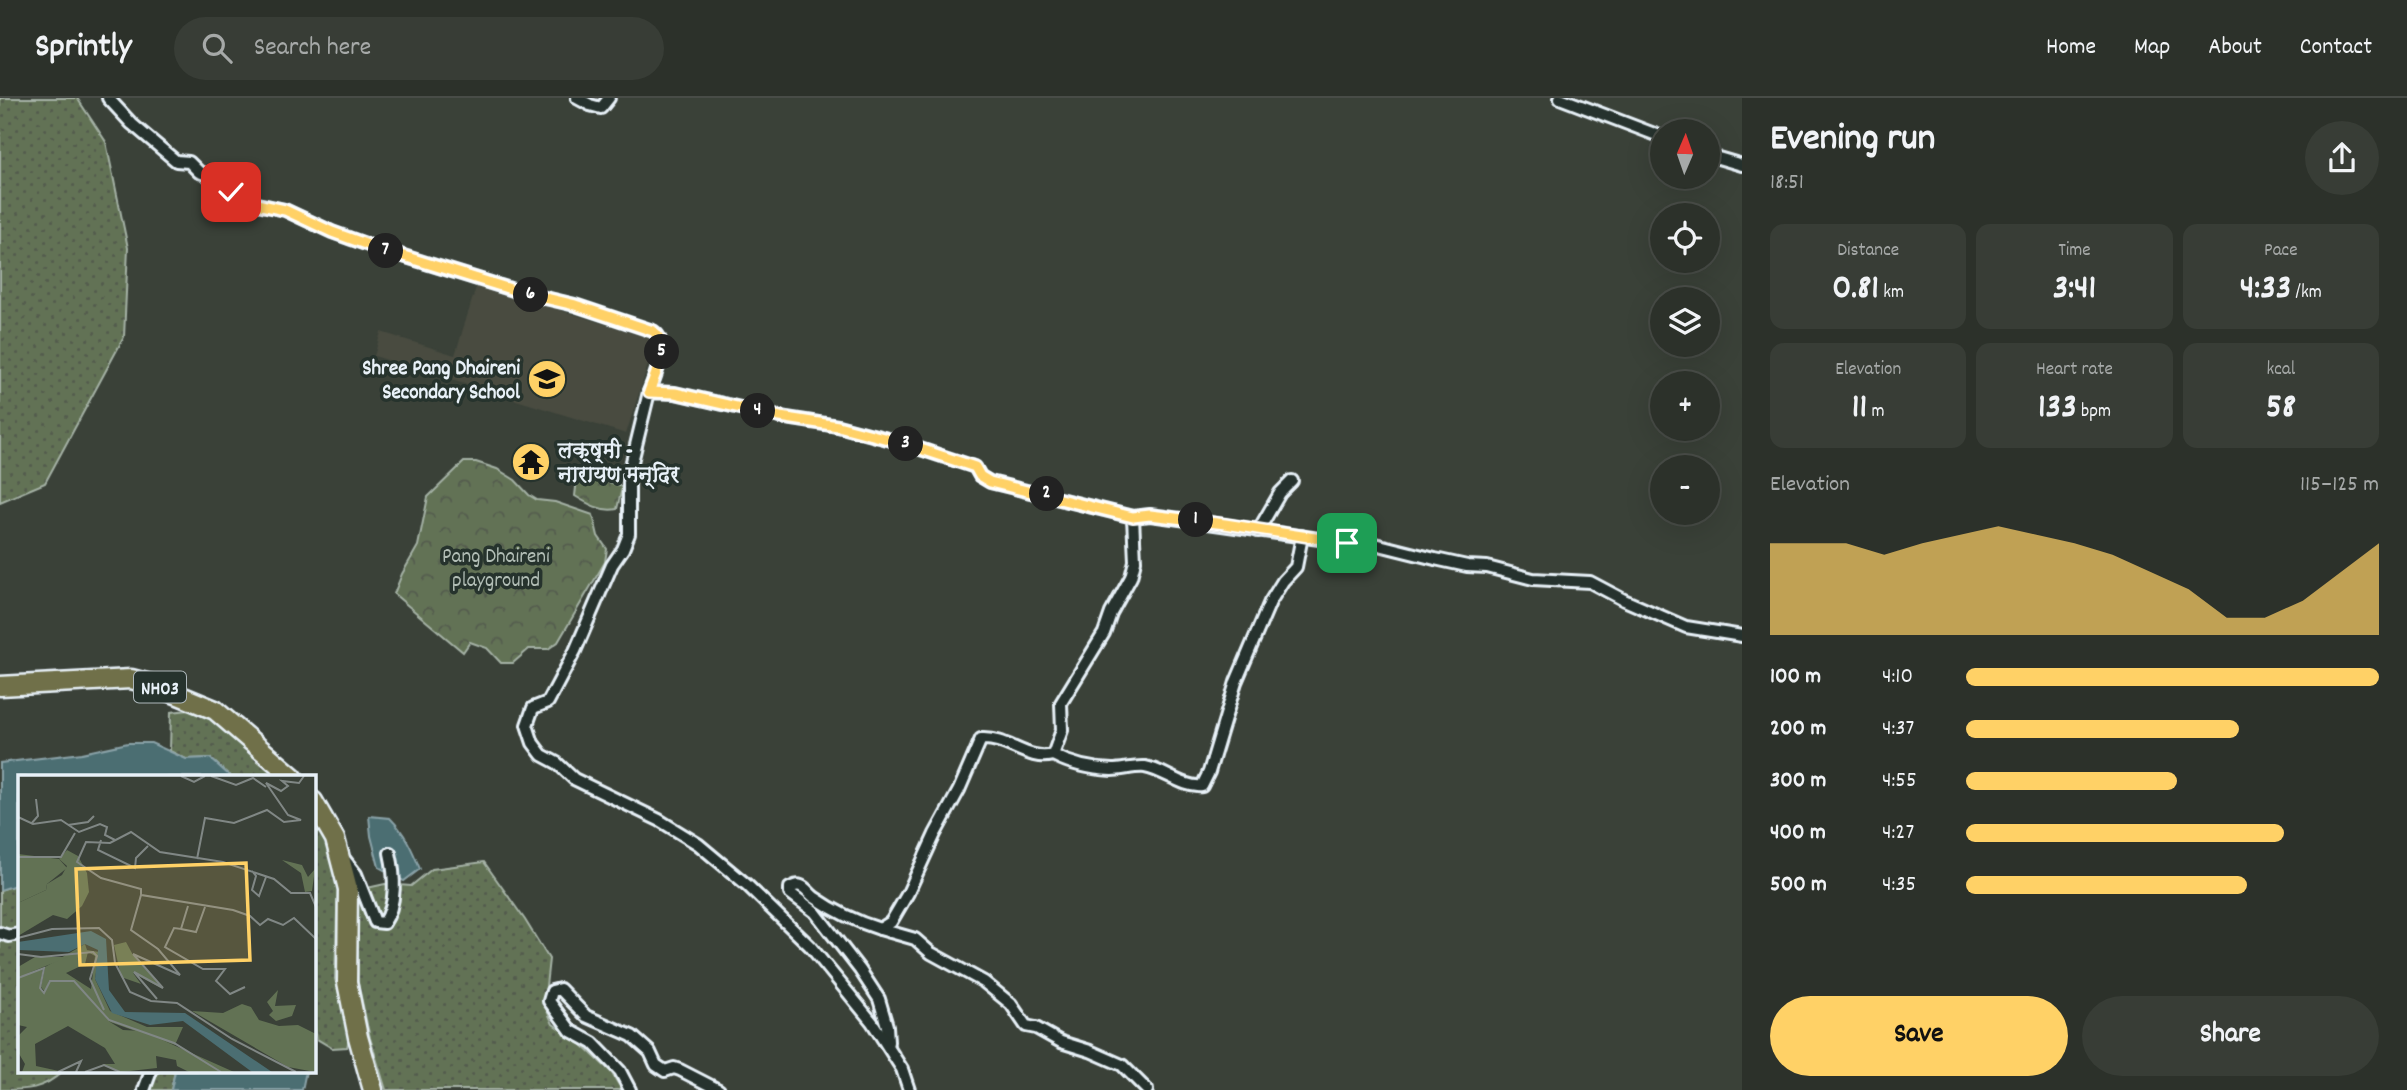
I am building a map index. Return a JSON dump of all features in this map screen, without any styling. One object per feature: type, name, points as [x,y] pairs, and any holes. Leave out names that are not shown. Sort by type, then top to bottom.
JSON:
[{"type":"highway","name":"NH03","points":[[0,686],[131,679],[154,685],[215,710],[291,775]]},
{"type":"highway","points":[[315,805],[335,839],[348,889],[347,982],[350,1004],[373,1090]]},
{"type":"street","points":[[108,98],[132,124],[176,161],[189,162],[247,202],[285,210],[332,232],[371,246],[520,292],[575,305],[653,331],[661,338],[663,348],[629,474],[629,534],[612,565],[575,651],[548,702],[533,708],[527,725],[533,743],[542,755],[557,763],[575,779],[659,820],[698,844],[737,876],[810,946],[888,1044],[902,1069],[909,1090]]},
{"type":"street","points":[[577,98],[601,108],[609,98]]},
{"type":"street","points":[[1560,98],[1650,132]]},
{"type":"street","points":[[1720,159],[1742,165]]},
{"type":"street","points":[[649,392],[675,393],[780,417],[838,426],[899,442],[975,467],[980,476],[990,482],[1133,517],[1150,515],[1375,544],[1533,579],[1590,582],[1686,627],[1742,636]]},
{"type":"street","points":[[1258,531],[1280,493],[1292,481]]},
{"type":"street","points":[[1053,755],[1062,730],[1061,704],[1104,634],[1111,613],[1131,577],[1135,561],[1133,517]]},
{"type":"street","points":[[880,929],[891,922],[908,893],[981,739],[998,741],[1035,756],[1053,755],[1063,761],[1082,765],[1113,770],[1145,767],[1202,786],[1236,682],[1270,602],[1296,567],[1302,536]]},
{"type":"street","points":[[335,839],[346,863],[356,874],[375,922],[384,923],[391,913],[393,882],[390,853]]},
{"type":"street","points":[[888,1044],[887,1026],[879,999],[815,912],[799,902],[790,893],[790,888],[802,886],[812,896],[862,923],[915,939],[930,953],[984,982],[1011,1004],[1026,1026],[1037,1028],[1061,1042],[1122,1065],[1147,1090]]},
{"type":"street","points":[[0,933],[9,936],[18,934]]},
{"type":"street","points":[[630,1090],[620,1071],[593,1043],[564,1024],[549,1001],[552,991],[560,989],[586,1016],[632,1036],[650,1052],[656,1065],[664,1071],[674,1068],[680,1070],[719,1090]]},
{"type":"street","points":[[144,1090],[151,1072]]},
{"type":"shaded area","name":"Shree Pang Dhaireni Secondary School","points":[[477,284],[656,340],[626,434],[374,356],[381,332],[455,355]]},
{"type":"green space","points":[[0,98],[77,98],[106,142],[128,248],[124,337],[45,483],[0,502]]},
{"type":"green space","name":"Pang Dhaireni playground","points":[[464,462],[476,462],[497,469],[515,480],[537,500],[555,502],[593,515],[598,536],[607,549],[605,562],[558,642],[548,649],[529,649],[513,663],[501,663],[487,648],[470,642],[463,652],[394,594],[418,546],[428,497]]},
{"type":"green space","points":[[583,474],[622,488],[617,509],[600,508],[575,496],[577,479]]},
{"type":"green space","points":[[199,709],[278,775],[229,775],[210,758],[186,759],[170,751],[171,712]]},
{"type":"green space","points":[[315,822],[324,833],[338,878],[335,979],[350,1035],[347,1047],[332,1048],[317,1039]]},
{"type":"green space","points":[[484,862],[549,959],[544,1004],[553,1024],[581,1044],[611,1072],[622,1090],[386,1090],[370,1038],[358,983],[358,890],[385,884],[411,886],[432,869]]},
{"type":"green space","points":[[18,884],[18,930],[9,933],[0,930],[0,890]]},
{"type":"green space","points":[[0,941],[18,942],[18,1072],[62,1072],[49,1082],[34,1088],[0,1090]]},
{"type":"green space","points":[[155,1072],[175,1072],[171,1090],[147,1090]]},
{"type":"water","points":[[128,743],[151,743],[186,759],[210,758],[229,775],[18,775],[18,884],[0,890],[0,763],[82,753]]},
{"type":"water","points":[[369,816],[390,818],[408,842],[420,869],[404,881],[379,867]]},
{"type":"water","points":[[175,1072],[306,1072],[302,1090],[171,1090]]},
{"type":"place","name":"Shree Pang Dhaireni Secondary School","points":[[547,379]]},
{"type":"place","name":"लक्ष्मी - नारायण मन्दिर","points":[[531,462]]},
{"type":"route","points":[[231,192],[247,202],[285,210],[332,232],[371,246],[520,292],[575,305],[653,331],[661,338],[663,348],[649,392],[675,393],[814,424],[838,426],[899,442],[975,467],[980,476],[990,482],[1133,517],[1150,515],[1225,524],[1347,543]]}]
